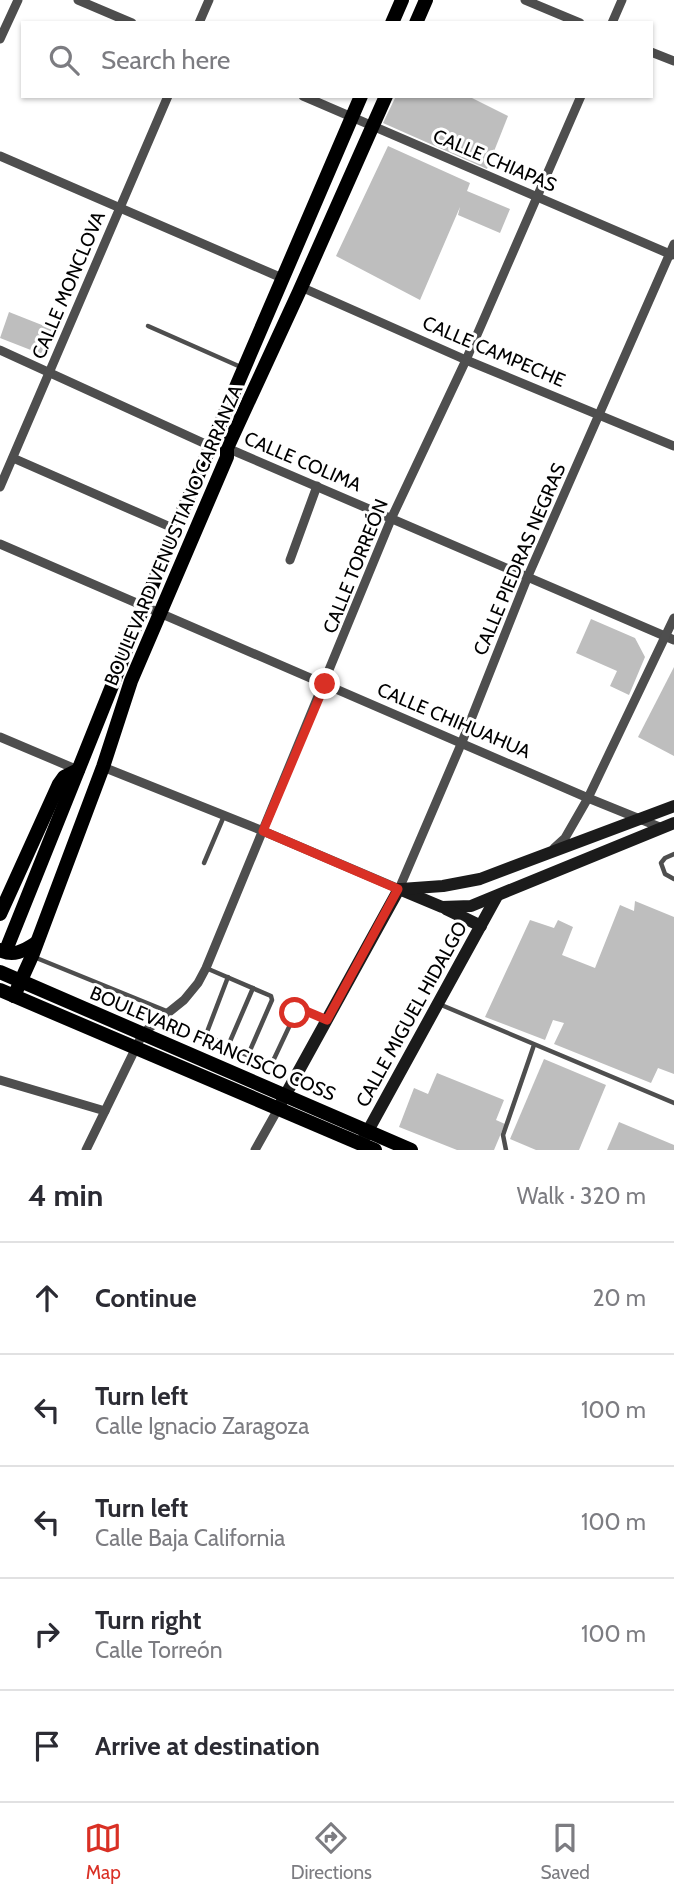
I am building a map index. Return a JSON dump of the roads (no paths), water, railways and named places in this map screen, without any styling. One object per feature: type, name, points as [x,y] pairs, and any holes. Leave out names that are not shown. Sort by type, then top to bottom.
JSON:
[{"type":"main road","points":[[393,21],[402,0]]},
{"type":"main road","points":[[417,21],[426,0]]},
{"type":"main road","name":"BOULEVARD VENUSTIANO CARRANZA","points":[[4,948],[175,529],[360,98]]},
{"type":"main road","name":"BOULEVARD VENUSTIANO CARRANZA","points":[[14,996],[103,767],[131,681],[228,457],[227,448],[385,98]]},
{"type":"main road","points":[[1,911],[59,784],[64,777],[78,770]]},
{"type":"main road","points":[[398,889],[443,886],[480,879],[674,806]]},
{"type":"main road","points":[[442,907],[471,906],[668,826]]},
{"type":"main road","points":[[522,865],[528,882]]},
{"type":"main road","points":[[398,889],[481,926]]},
{"type":"main road","points":[[278,1109],[398,889]]},
{"type":"main road","name":"CALLE MIGUEL HIDALGO","points":[[365,1144],[497,896]]},
{"type":"main road","points":[[4,948],[7,954],[34,950]]},
{"type":"main road","name":"BOULEVARD FRANCISCO COSS","points":[[0,972],[286,1096],[365,1144]]},
{"type":"main road","name":"BOULEVARD FRANCISCO COSS","points":[[0,990],[365,1144],[411,1150]]},
{"type":"street","points":[[0,39],[18,0]]},
{"type":"street","points":[[78,0],[127,21]]},
{"type":"street","points":[[200,21],[209,0]]},
{"type":"street","points":[[525,0],[575,21]]},
{"type":"street","points":[[613,21],[622,0]]},
{"type":"street","points":[[653,53],[674,61]]},
{"type":"street","name":"CALLE MONCLOVA","points":[[0,487],[167,98]]},
{"type":"street","name":"CALLE CHIAPAS","points":[[307,98],[672,255]]},
{"type":"street","name":"CALLE TORREÓN","points":[[143,1033],[192,992],[206,968],[393,517],[466,359],[579,98]]},
{"type":"street","points":[[0,156],[282,278]]},
{"type":"street","name":"CALLE PIEDRAS NEGRAS","points":[[398,889],[462,743],[528,576],[672,255],[674,244]]},
{"type":"street","name":"CALLE CAMPECHE","points":[[301,287],[674,446]]},
{"type":"street","points":[[0,350],[210,446]]},
{"type":"street","name":"CALLE COLIMA","points":[[227,448],[393,517],[669,638]]},
{"type":"street","points":[[13,458],[175,529]]},
{"type":"street","points":[[290,560],[317,486]]},
{"type":"street","name":"CALLE CHIHUAHUA","points":[[0,544],[587,798],[668,826]]},
{"type":"street","points":[[548,854],[565,838],[587,798],[669,638],[674,618]]},
{"type":"street","points":[[0,737],[78,770]]},
{"type":"street","points":[[103,767],[398,889]]},
{"type":"street","points":[[86,1150],[143,1033]]},
{"type":"street","points":[[0,1080],[105,1111]]},
{"type":"street","points":[[255,1150],[278,1109]]},
{"type":"lane","points":[[148,326],[243,368]]},
{"type":"lane","points":[[204,863],[224,815]]},
{"type":"lane","points":[[674,854],[665,858],[661,868],[674,879]]},
{"type":"lane","points":[[34,950],[169,1012]]},
{"type":"lane","points":[[206,968],[270,994],[272,1000],[248,1055]]},
{"type":"lane","points":[[228,977],[207,1032],[212,1039],[248,1055],[267,1062],[273,1061],[297,1010],[305,1010],[327,1020]]},
{"type":"lane","points":[[228,1046],[253,988]]},
{"type":"lane","points":[[438,1004],[674,1103]]},
{"type":"lane","points":[[506,1150],[503,1135],[534,1045]]}]
